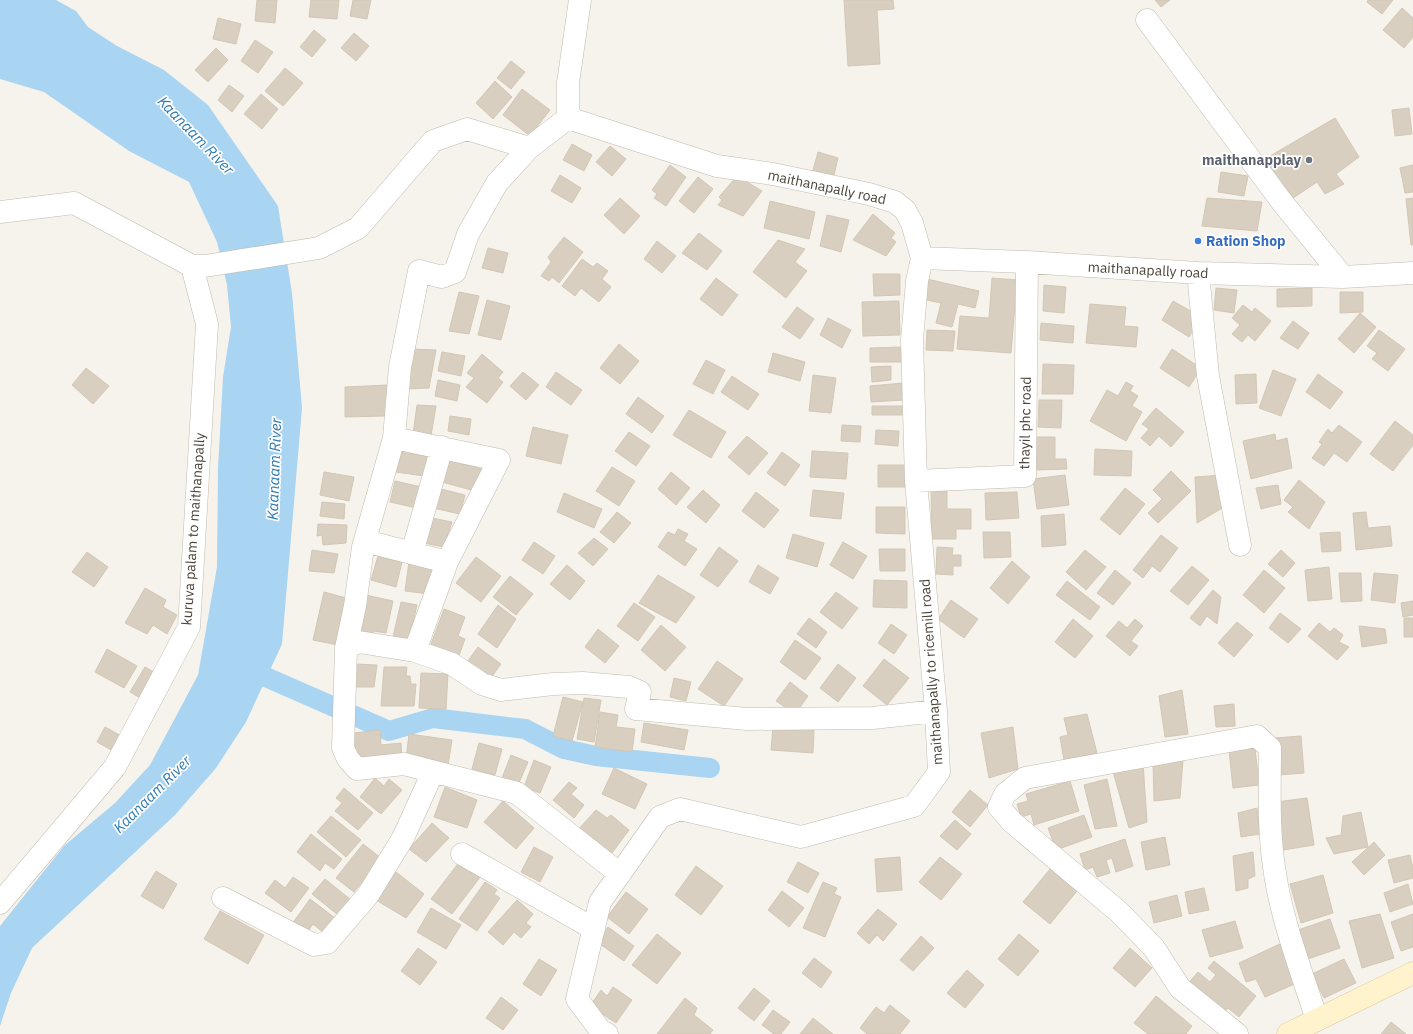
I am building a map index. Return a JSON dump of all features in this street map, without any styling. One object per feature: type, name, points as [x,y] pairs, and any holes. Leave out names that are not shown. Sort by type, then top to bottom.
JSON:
[{"type":"main road","points":[[1288,1034],[1413,973]]},
{"type":"street","points":[[580,0],[568,83],[568,118],[529,148],[497,183],[468,234],[455,272],[442,278],[419,271],[400,367],[394,438],[365,541],[355,606],[346,648],[343,748],[348,759],[358,769],[404,764],[517,793],[620,874]]},
{"type":"street","points":[[1147,20],[1282,202],[1343,277]]},
{"type":"street","name":"maithanapally road","points":[[568,118],[717,166],[773,174],[869,194],[895,202],[905,210],[912,223],[922,258],[1027,262],[1198,273],[1343,277],[1413,273]]},
{"type":"street","points":[[0,212],[74,203],[199,266],[319,248],[358,228],[433,141],[467,129],[529,148]]},
{"type":"street","name":"maithanapally to ricemill road","points":[[607,1034],[600,1030],[577,999],[600,902],[660,817],[680,809],[801,837],[914,806],[938,772],[936,711],[916,480],[912,340],[917,280],[922,258]]},
{"type":"street","name":"thayil phc road","points":[[916,480],[1025,476],[1027,262]]},
{"type":"street","name":"kuruva palam to maithanapally","points":[[0,903],[115,767],[189,627],[207,324],[199,266]]},
{"type":"street","points":[[1198,273],[1208,376],[1240,545]]},
{"type":"street","points":[[394,438],[499,460],[447,562],[415,651]]},
{"type":"street","points":[[412,552],[442,447]]},
{"type":"street","points":[[365,541],[447,562]]},
{"type":"street","points":[[346,648],[358,642],[415,651],[452,664],[482,684],[501,690],[553,684],[583,683],[629,687],[640,692],[636,709],[748,719],[873,718],[936,711]]},
{"type":"street","points":[[1237,1034],[1180,988],[1154,948],[1119,912],[1012,822],[999,807],[1005,794],[1025,778],[1257,736],[1270,748],[1270,823],[1274,867],[1282,911],[1316,1020]]},
{"type":"street","points":[[223,898],[314,946],[327,943],[372,889],[403,838],[433,772]]},
{"type":"street","points":[[462,854],[594,929]]},
{"type":"water","name":"Kaanaam River","points":[[0,0],[56,0],[76,11],[88,27],[117,46],[164,70],[208,105],[278,206],[292,293],[302,408],[282,644],[246,722],[216,768],[175,815],[32,948],[11,993],[0,1026],[0,926],[64,846],[115,803],[150,765],[198,675],[217,567],[218,468],[223,377],[231,327],[227,285],[217,242],[189,182],[129,151],[44,92],[0,79]]},
{"type":"building","points":[[257,0],[277,0],[275,23],[255,21]]},
{"type":"building","points":[[311,0],[339,0],[337,19],[309,17]]},
{"type":"building","points":[[353,0],[371,0],[367,19],[350,16]]},
{"type":"building","points":[[844,0],[893,0],[894,9],[877,10],[880,64],[848,66]]},
{"type":"building","points":[[1155,0],[1170,0],[1161,7]]},
{"type":"building","points":[[1368,0],[1393,0],[1382,14],[1367,2]]},
{"type":"building","points":[[1402,8],[1413,18],[1413,37],[1404,48],[1383,30]]},
{"type":"building","points":[[218,18],[241,24],[236,44],[213,39]]},
{"type":"building","points":[[314,30],[326,40],[312,57],[300,47]]},
{"type":"building","points":[[354,33],[369,46],[356,61],[341,48]]},
{"type":"building","points":[[255,40],[273,52],[258,73],[241,61]]},
{"type":"building","points":[[216,48],[228,60],[208,82],[195,70]]},
{"type":"building","points":[[511,61],[525,72],[511,89],[497,78]]},
{"type":"building","points":[[285,68],[303,83],[283,106],[265,91]]},
{"type":"building","points":[[495,81],[512,97],[493,119],[476,103]]},
{"type":"building","points":[[229,85],[244,96],[232,112],[218,100]]},
{"type":"building","points":[[522,89],[550,110],[530,136],[503,115]]},
{"type":"building","points":[[261,94],[278,109],[262,129],[244,114]]},
{"type":"building","points":[[1409,108],[1412,134],[1395,136],[1392,110]]},
{"type":"building","name":"maithanapplay","points":[[1335,118],[1359,157],[1336,174],[1344,184],[1325,194],[1317,182],[1287,202],[1258,163]]},
{"type":"building","points":[[572,144],[592,155],[584,171],[563,160]]},
{"type":"building","points":[[610,146],[626,159],[612,176],[596,162]]},
{"type":"building","points":[[818,152],[838,158],[833,179],[812,174]]},
{"type":"building","points":[[670,165],[686,177],[666,206],[654,198],[657,194],[652,190]]},
{"type":"building","points":[[1413,165],[1413,192],[1405,193],[1400,168]]},
{"type":"building","points":[[1221,172],[1248,176],[1244,196],[1218,192]]},
{"type":"building","points":[[560,175],[581,188],[572,203],[551,191]]},
{"type":"building","points":[[737,176],[762,191],[743,216],[718,205],[722,200],[719,197]]},
{"type":"building","points":[[698,177],[713,189],[694,213],[679,201]]},
{"type":"building","points":[[620,198],[640,216],[624,234],[604,215]]},
{"type":"building","points":[[1207,198],[1262,202],[1257,231],[1202,226]]},
{"type":"building","points":[[1413,198],[1413,245],[1411,245],[1406,199]]},
{"type":"building","points":[[770,201],[815,212],[809,239],[764,228]]},
{"type":"building","points":[[873,214],[895,233],[891,238],[896,242],[886,256],[853,240]]},
{"type":"building","points":[[827,215],[849,220],[841,252],[820,246]]},
{"type":"building","points":[[699,233],[722,251],[707,270],[682,253]]},
{"type":"building","points":[[564,237],[583,252],[559,283],[552,277],[549,281],[541,276],[551,262],[548,257]]},
{"type":"building","points":[[778,240],[805,249],[795,262],[807,271],[786,298],[753,272]]},
{"type":"building","points":[[657,241],[676,256],[662,273],[644,259]]},
{"type":"building","points":[[488,248],[508,253],[503,273],[482,268]]},
{"type":"building","points":[[582,259],[593,267],[597,263],[608,271],[602,279],[611,287],[599,302],[581,288],[575,296],[562,286]]},
{"type":"building","points":[[873,274],[900,274],[900,295],[874,296]]},
{"type":"building","points":[[716,278],[738,295],[722,316],[700,299]]},
{"type":"building","points":[[992,278],[1017,280],[1011,353],[957,349],[960,316],[989,318]]},
{"type":"building","points":[[927,279],[979,291],[975,308],[958,304],[952,327],[936,323],[941,303],[922,299]]},
{"type":"building","points":[[1044,285],[1066,287],[1064,313],[1043,311]]},
{"type":"building","points":[[1216,288],[1237,290],[1234,313],[1214,310]]},
{"type":"building","points":[[1312,288],[1312,306],[1277,307],[1277,289]]},
{"type":"building","points":[[459,292],[479,296],[469,334],[449,331]]},
{"type":"building","points":[[1340,292],[1363,292],[1363,312],[1340,313]]},
{"type":"building","points":[[487,300],[510,306],[501,340],[478,335]]},
{"type":"building","points":[[899,301],[900,335],[863,336],[862,302]]},
{"type":"building","points":[[1173,301],[1201,317],[1189,337],[1162,320]]},
{"type":"building","points":[[1090,304],[1126,307],[1124,326],[1138,327],[1136,347],[1086,343]]},
{"type":"building","points":[[1243,305],[1252,312],[1255,308],[1271,321],[1255,341],[1248,335],[1242,342],[1232,334],[1240,325],[1232,318]]},
{"type":"building","points":[[797,307],[814,319],[800,339],[782,327]]},
{"type":"building","points":[[1360,313],[1376,327],[1354,353],[1338,339]]},
{"type":"building","points":[[828,318],[851,330],[842,348],[820,335]]},
{"type":"building","points":[[1293,321],[1309,333],[1298,349],[1280,338]]},
{"type":"building","points":[[1041,323],[1074,326],[1073,343],[1040,340]]},
{"type":"building","points":[[927,330],[955,331],[953,351],[926,350]]},
{"type":"building","points":[[1379,330],[1405,349],[1388,371],[1372,359],[1377,353],[1367,346]]},
{"type":"building","points":[[619,344],[639,361],[620,384],[600,368]]},
{"type":"building","points":[[903,347],[903,362],[870,362],[870,348]]},
{"type":"building","points":[[411,349],[436,350],[429,388],[406,389]]},
{"type":"building","points":[[1172,349],[1201,368],[1189,387],[1160,368]]},
{"type":"building","points":[[442,352],[465,356],[461,376],[438,371]]},
{"type":"building","points":[[773,353],[805,362],[800,381],[768,372]]},
{"type":"building","points":[[482,354],[503,372],[498,378],[503,382],[487,403],[466,387],[474,378],[467,373]]},
{"type":"building","points":[[706,360],[725,370],[713,394],[693,384]]},
{"type":"building","points":[[1043,364],[1074,365],[1073,394],[1042,394]]},
{"type":"building","points":[[891,366],[891,380],[872,382],[871,367]]},
{"type":"building","points":[[86,368],[109,386],[93,404],[72,385]]},
{"type":"building","points":[[1273,370],[1296,379],[1281,416],[1259,408]]},
{"type":"building","points":[[523,372],[539,385],[526,400],[510,386]]},
{"type":"building","points":[[556,372],[582,390],[571,405],[546,387]]},
{"type":"building","points":[[1256,374],[1257,403],[1236,404],[1235,375]]},
{"type":"building","points":[[1318,374],[1343,392],[1330,409],[1306,392]]},
{"type":"building","points":[[813,375],[836,378],[831,413],[809,411]]},
{"type":"building","points":[[732,376],[759,394],[748,410],[721,392]]},
{"type":"building","points":[[438,380],[460,385],[457,401],[435,396]]},
{"type":"building","points":[[1126,382],[1133,386],[1130,391],[1138,396],[1132,406],[1142,412],[1126,441],[1090,421],[1107,390],[1118,396]]},
{"type":"building","points":[[903,383],[904,400],[871,402],[870,386]]},
{"type":"building","points":[[388,385],[385,416],[345,417],[345,387]]},
{"type":"building","points":[[638,397],[664,416],[652,433],[626,414]]},
{"type":"building","points":[[1039,400],[1062,400],[1061,428],[1038,427]]},
{"type":"building","points":[[417,405],[436,406],[431,436],[413,434]]},
{"type":"building","points":[[872,406],[902,406],[902,415],[872,415]]},
{"type":"building","points":[[1156,408],[1184,432],[1171,447],[1159,436],[1150,446],[1141,438],[1149,429],[1142,424]]},
{"type":"building","points":[[689,410],[726,432],[711,458],[673,435]]},
{"type":"building","points":[[450,416],[471,419],[469,435],[448,431]]},
{"type":"building","points":[[1395,421],[1413,435],[1413,445],[1393,471],[1370,454]]},
{"type":"building","points":[[842,425],[861,426],[860,442],[841,441]]},
{"type":"building","points":[[1339,425],[1362,442],[1347,462],[1334,453],[1324,466],[1312,458],[1322,444],[1319,442],[1328,429],[1332,433]]},
{"type":"building","points":[[533,427],[568,435],[561,464],[526,456]]},
{"type":"building","points":[[876,430],[899,431],[898,446],[875,444]]},
{"type":"building","points":[[629,432],[650,446],[636,466],[615,451]]},
{"type":"building","points":[[1275,434],[1276,441],[1287,438],[1292,468],[1251,479],[1243,441]]},
{"type":"building","points":[[747,436],[768,453],[749,475],[728,457]]},
{"type":"building","points":[[1036,437],[1055,437],[1055,459],[1066,459],[1067,469],[1037,470]]},
{"type":"building","points":[[1095,449],[1132,451],[1131,476],[1094,475]]},
{"type":"building","points":[[812,451],[848,453],[846,479],[810,477]]},
{"type":"building","points":[[399,452],[427,456],[424,476],[396,472]]},
{"type":"building","points":[[782,452],[800,465],[785,486],[767,473]]},
{"type":"building","points":[[448,460],[482,469],[475,491],[442,482]]},
{"type":"building","points":[[878,465],[905,465],[905,487],[878,487]]},
{"type":"building","points":[[612,467],[635,481],[619,506],[596,491]]},
{"type":"building","points":[[1171,471],[1191,491],[1158,523],[1148,513],[1162,499],[1153,490]]},
{"type":"building","points":[[324,472],[354,477],[349,501],[320,495]]},
{"type":"building","points":[[671,472],[690,488],[676,505],[658,489]]},
{"type":"building","points":[[1065,475],[1069,505],[1037,509],[1033,479]]},
{"type":"building","points":[[1223,475],[1224,507],[1197,523],[1195,477]]},
{"type":"building","points":[[1299,480],[1325,502],[1309,529],[1288,512],[1293,507],[1284,500]]},
{"type":"building","points":[[395,481],[426,488],[421,509],[390,502]]},
{"type":"building","points":[[1278,485],[1281,504],[1261,509],[1256,488]]},
{"type":"building","points":[[437,488],[465,495],[460,514],[433,508]]},
{"type":"building","points":[[1125,488],[1145,504],[1120,535],[1100,519]]},
{"type":"building","points":[[703,490],[720,505],[706,523],[687,507]]},
{"type":"building","points":[[813,490],[844,493],[841,519],[810,516]]},
{"type":"building","points":[[931,490],[947,490],[947,509],[971,509],[971,529],[956,529],[956,539],[932,539]]},
{"type":"building","points":[[756,492],[779,510],[764,528],[742,511]]},
{"type":"building","points":[[1017,492],[1019,518],[986,520],[985,493]]},
{"type":"building","points":[[564,493],[602,509],[594,528],[557,512]]},
{"type":"building","points":[[322,502],[345,504],[344,519],[320,516]]},
{"type":"building","points":[[876,507],[905,507],[905,534],[876,533]]},
{"type":"building","points":[[617,512],[631,523],[614,543],[600,532]]},
{"type":"building","points":[[1366,512],[1368,528],[1390,526],[1392,546],[1356,550],[1353,513]]},
{"type":"building","points":[[1064,514],[1066,545],[1042,547],[1041,516]]},
{"type":"building","points":[[427,517],[452,522],[444,547],[419,542]]},
{"type":"building","points":[[318,524],[347,525],[346,543],[323,545],[322,535],[317,536]]},
{"type":"building","points":[[678,529],[688,534],[684,541],[697,549],[685,566],[658,547],[668,532],[675,535]]},
{"type":"building","points":[[983,532],[1010,532],[1011,557],[984,558]]},
{"type":"building","points":[[1340,532],[1341,551],[1322,552],[1320,533]]},
{"type":"building","points":[[793,534],[824,543],[817,567],[786,558]]},
{"type":"building","points":[[1161,535],[1178,548],[1160,572],[1152,566],[1143,578],[1133,570]]},
{"type":"building","points":[[594,538],[608,549],[593,566],[578,553]]},
{"type":"building","points":[[534,542],[555,556],[543,574],[522,560]]},
{"type":"building","points":[[843,542],[867,556],[853,579],[830,565]]},
{"type":"building","points":[[719,547],[738,561],[718,587],[700,575]]},
{"type":"building","points":[[937,547],[953,548],[952,555],[961,555],[961,566],[953,566],[953,575],[936,574]]},
{"type":"building","points":[[879,549],[905,549],[905,571],[880,571]]},
{"type":"building","points":[[312,550],[338,554],[334,573],[309,571]]},
{"type":"building","points":[[1085,550],[1106,567],[1086,590],[1066,572]]},
{"type":"building","points":[[1281,550],[1295,563],[1283,577],[1268,564]]},
{"type":"building","points":[[87,552],[108,567],[94,587],[72,572]]},
{"type":"building","points":[[378,556],[402,562],[396,587],[371,580]]},
{"type":"building","points":[[476,557],[501,576],[481,602],[456,583]]},
{"type":"building","points":[[1012,561],[1030,577],[1008,604],[990,588]]},
{"type":"building","points":[[409,562],[433,568],[429,594],[405,591]]},
{"type":"building","points":[[567,565],[585,581],[570,600],[550,584]]},
{"type":"building","points":[[758,565],[779,578],[770,594],[749,582]]},
{"type":"building","points":[[1192,566],[1209,580],[1188,605],[1170,591]]},
{"type":"building","points":[[1329,567],[1332,599],[1308,601],[1305,570]]},
{"type":"building","points":[[1115,570],[1131,583],[1113,605],[1097,593]]},
{"type":"building","points":[[1264,570],[1285,588],[1264,613],[1243,595]]},
{"type":"building","points":[[1339,573],[1361,573],[1362,601],[1341,602]]},
{"type":"building","points":[[1374,573],[1398,575],[1395,603],[1371,600]]},
{"type":"building","points":[[658,575],[695,597],[676,623],[639,603]]},
{"type":"building","points":[[510,576],[533,594],[516,615],[493,597]]},
{"type":"building","points":[[874,580],[907,581],[907,608],[873,607]]},
{"type":"building","points":[[1067,581],[1100,607],[1090,620],[1056,595]]},
{"type":"building","points":[[145,588],[166,600],[163,607],[177,615],[167,634],[153,625],[147,634],[125,623]]},
{"type":"building","points":[[1213,590],[1221,597],[1217,624],[1207,616],[1200,626],[1190,618]]},
{"type":"building","points":[[324,592],[350,599],[338,645],[313,640]]},
{"type":"building","points":[[836,592],[858,608],[842,629],[820,612]]},
{"type":"building","points":[[361,594],[393,601],[386,633],[374,631],[373,639],[352,634]]},
{"type":"building","points":[[951,600],[978,619],[964,638],[938,619]]},
{"type":"building","points":[[1413,601],[1413,615],[1403,617],[1401,603]]},
{"type":"building","points":[[401,602],[417,605],[409,640],[393,637]]},
{"type":"building","points":[[634,603],[655,617],[638,641],[617,626]]},
{"type":"building","points":[[498,605],[516,619],[497,648],[478,634]]},
{"type":"building","points":[[444,609],[465,617],[458,636],[465,639],[458,658],[430,647]]},
{"type":"building","points":[[1280,613],[1301,629],[1288,643],[1269,628]]},
{"type":"building","points":[[809,618],[827,632],[816,648],[797,634]]},
{"type":"building","points":[[1404,618],[1413,618],[1413,637],[1404,637]]},
{"type":"building","points":[[1073,619],[1093,636],[1075,658],[1055,642]]},
{"type":"building","points":[[1135,619],[1143,626],[1131,641],[1138,646],[1130,656],[1106,636],[1119,621],[1127,628]]},
{"type":"building","points":[[1237,622],[1253,635],[1234,657],[1218,643]]},
{"type":"building","points":[[1319,623],[1330,632],[1334,628],[1343,635],[1339,642],[1349,647],[1337,660],[1308,636]]},
{"type":"building","points":[[891,624],[907,635],[894,654],[878,643]]},
{"type":"building","points":[[661,625],[686,647],[665,671],[641,650]]},
{"type":"building","points":[[1359,626],[1385,629],[1387,643],[1362,647]]},
{"type":"building","points":[[598,629],[619,646],[605,663],[585,647]]},
{"type":"building","points":[[795,640],[821,658],[805,680],[780,662]]},
{"type":"building","points":[[478,647],[501,664],[488,682],[465,665]]},
{"type":"building","points":[[107,649],[137,666],[124,688],[95,672]]},
{"type":"building","points":[[884,659],[909,678],[887,705],[863,686]]},
{"type":"building","points":[[717,661],[743,679],[724,706],[698,689]]},
{"type":"building","points":[[354,664],[377,665],[374,687],[354,687]]},
{"type":"building","points":[[838,664],[856,678],[838,702],[820,688]]},
{"type":"building","points":[[145,667],[159,675],[144,700],[130,692]]},
{"type":"building","points":[[384,667],[407,667],[406,676],[410,676],[411,684],[416,684],[414,706],[381,706]]},
{"type":"building","points":[[421,673],[448,674],[446,709],[419,708]]},
{"type":"building","points":[[674,678],[691,682],[686,701],[670,697]]},
{"type":"building","points":[[790,682],[808,696],[795,714],[776,701]]},
{"type":"building","points":[[1182,690],[1188,734],[1165,737],[1159,696]]},
{"type":"building","points":[[563,697],[583,702],[572,741],[553,736]]},
{"type":"building","points":[[584,698],[601,700],[594,742],[577,739]]},
{"type":"building","points":[[1234,704],[1235,726],[1216,727],[1214,706]]},
{"type":"building","points":[[600,712],[618,715],[616,727],[635,729],[632,752],[595,747]]},
{"type":"building","points":[[1087,714],[1097,753],[1064,760],[1060,737],[1068,735],[1064,718]]},
{"type":"building","points":[[644,723],[688,730],[684,750],[641,742]]},
{"type":"building","points":[[105,727],[125,738],[117,753],[97,742]]},
{"type":"building","points":[[773,727],[814,730],[813,753],[771,750]]},
{"type":"building","points":[[1013,727],[1018,769],[989,778],[981,733]]},
{"type":"building","points":[[380,730],[381,745],[401,743],[402,759],[357,763],[354,733]]},
{"type":"building","points":[[409,734],[452,740],[448,765],[406,760]]},
{"type":"building","points":[[1301,736],[1304,773],[1278,775],[1275,738]]},
{"type":"building","points":[[479,743],[502,749],[495,775],[472,769]]},
{"type":"building","points":[[1255,748],[1259,785],[1233,788],[1229,751]]},
{"type":"building","points":[[511,755],[528,762],[518,785],[502,778]]},
{"type":"building","points":[[534,760],[551,767],[540,793],[524,787]]},
{"type":"building","points":[[1183,760],[1180,798],[1154,801],[1153,762]]},
{"type":"building","points":[[1143,762],[1147,822],[1129,828],[1112,768]]},
{"type":"building","points":[[614,768],[647,784],[635,809],[602,794]]},
{"type":"building","points":[[375,778],[384,786],[389,779],[402,790],[381,814],[360,797]]},
{"type":"building","points":[[1107,779],[1117,826],[1095,829],[1084,785]]},
{"type":"building","points":[[1070,781],[1079,811],[1034,825],[1031,814],[1021,817],[1017,804],[1028,801],[1026,794]]},
{"type":"building","points":[[569,782],[577,788],[571,794],[584,805],[574,818],[553,800]]},
{"type":"building","points":[[445,787],[477,800],[467,828],[434,817]]},
{"type":"building","points":[[344,788],[373,813],[358,830],[335,811],[342,803],[336,798]]},
{"type":"building","points":[[970,790],[988,805],[970,827],[952,812]]},
{"type":"building","points":[[1307,798],[1314,845],[1283,850],[1276,802]]},
{"type":"building","points":[[503,801],[534,828],[516,849],[484,822]]},
{"type":"building","points":[[1257,808],[1260,834],[1241,837],[1238,813]]},
{"type":"building","points":[[596,810],[607,818],[611,815],[629,830],[609,857],[596,848],[600,843],[593,838],[590,842],[577,831]]},
{"type":"building","points":[[1361,812],[1368,847],[1334,854],[1326,838],[1341,835],[1343,816]]},
{"type":"building","points":[[1084,815],[1092,837],[1056,850],[1048,828]]},
{"type":"building","points":[[331,816],[361,840],[346,857],[317,832]]},
{"type":"building","points":[[955,820],[971,834],[957,850],[940,836]]},
{"type":"building","points":[[432,823],[449,838],[426,862],[409,849]]},
{"type":"building","points":[[311,834],[342,859],[334,869],[325,863],[320,871],[297,852]]},
{"type":"building","points":[[1165,837],[1170,865],[1146,870],[1141,842]]},
{"type":"building","points":[[1125,839],[1133,866],[1116,872],[1112,858],[1106,860],[1110,873],[1097,877],[1093,867],[1085,870],[1080,854]]},
{"type":"building","points":[[1374,842],[1385,855],[1364,875],[1352,862]]},
{"type":"building","points":[[363,844],[381,858],[354,892],[336,878]]},
{"type":"building","points":[[534,847],[553,857],[540,882],[521,872]]},
{"type":"building","points":[[1253,852],[1255,876],[1248,879],[1248,888],[1236,891],[1233,856]]},
{"type":"building","points":[[1410,855],[1413,868],[1413,878],[1394,883],[1388,860]]},
{"type":"building","points":[[900,857],[902,890],[877,892],[875,859]]},
{"type":"building","points":[[940,857],[962,874],[941,900],[919,882]]},
{"type":"building","points":[[460,861],[481,876],[452,914],[431,899]]},
{"type":"building","points":[[798,862],[819,873],[808,893],[787,882]]},
{"type":"building","points":[[696,866],[723,886],[701,915],[675,895]]},
{"type":"building","points":[[1050,869],[1077,891],[1050,924],[1023,902]]},
{"type":"building","points":[[156,871],[177,884],[163,909],[141,896]]},
{"type":"building","points":[[396,872],[424,894],[406,918],[376,900]]},
{"type":"building","points":[[1323,875],[1333,913],[1301,923],[1290,884]]},
{"type":"building","points":[[293,877],[309,888],[291,912],[265,893],[275,880],[285,888]]},
{"type":"building","points":[[325,879],[351,900],[338,915],[312,894]]},
{"type":"building","points":[[485,882],[497,890],[494,894],[500,898],[477,931],[459,919]]},
{"type":"building","points":[[823,882],[837,888],[834,894],[841,897],[825,937],[803,928]]},
{"type":"building","points":[[1408,884],[1413,904],[1390,912],[1384,893]]},
{"type":"building","points":[[1204,888],[1209,910],[1189,914],[1185,892]]},
{"type":"building","points":[[782,891],[804,908],[789,927],[768,910]]},
{"type":"building","points":[[626,892],[648,909],[629,934],[607,917]]},
{"type":"building","points":[[1177,895],[1182,916],[1154,923],[1149,902]]},
{"type":"building","points":[[310,899],[335,918],[324,933],[313,924],[306,934],[292,924]]},
{"type":"building","points":[[517,900],[533,914],[526,923],[531,927],[521,938],[514,932],[503,945],[488,932]]},
{"type":"building","points":[[431,908],[461,925],[446,949],[417,932]]},
{"type":"building","points":[[878,909],[897,924],[883,941],[877,935],[869,944],[857,933]]},
{"type":"building","points":[[220,911],[264,935],[248,964],[204,939]]},
{"type":"building","points":[[1380,914],[1394,958],[1362,968],[1349,921]]},
{"type":"building","points":[[1413,914],[1413,947],[1401,951],[1391,922]]},
{"type":"building","points":[[1330,919],[1340,948],[1308,959],[1298,930]]},
{"type":"building","points":[[1235,921],[1243,948],[1210,957],[1202,930]]},
{"type":"building","points":[[608,927],[634,946],[624,961],[597,942]]},
{"type":"building","points":[[657,934],[681,953],[657,984],[632,965]]},
{"type":"building","points":[[1019,934],[1039,951],[1018,976],[998,959]]},
{"type":"building","points":[[921,936],[934,948],[913,971],[900,960]]},
{"type":"building","points":[[1282,943],[1297,983],[1265,997],[1256,979],[1246,982],[1239,963]]},
{"type":"building","points":[[418,948],[437,962],[420,985],[401,971]]},
{"type":"building","points":[[1130,948],[1152,968],[1135,987],[1113,968]]},
{"type":"building","points":[[814,958],[832,972],[821,988],[802,973]]},
{"type":"building","points":[[539,959],[557,970],[541,996],[523,984]]},
{"type":"building","points":[[1344,959],[1356,983],[1324,998],[1312,974]]},
{"type":"building","points":[[1214,961],[1256,996],[1239,1017],[1228,1008],[1221,1016],[1186,986],[1198,972],[1210,982],[1216,975],[1208,968]]},
{"type":"building","points":[[967,970],[984,985],[965,1008],[947,993]]},
{"type":"building","points":[[613,987],[632,1000],[616,1023],[590,1006],[601,990],[607,996]]},
{"type":"building","points":[[754,988],[770,1001],[754,1021],[738,1008]]},
{"type":"building","points":[[1156,996],[1192,1026],[1186,1034],[1148,1034],[1134,1023]]},
{"type":"building","points":[[501,997],[518,1010],[503,1030],[486,1018]]},
{"type":"building","points":[[685,998],[697,1008],[694,1015],[713,1030],[710,1034],[657,1034]]},
{"type":"building","points":[[890,1005],[910,1021],[900,1034],[867,1034],[860,1028],[876,1007],[884,1013]]},
{"type":"building","points":[[773,1010],[790,1022],[781,1034],[774,1034],[762,1025]]},
{"type":"building","points":[[813,1018],[833,1034],[800,1034]]},
{"type":"building","points":[[1391,1022],[1406,1034],[1381,1034]]},
{"type":"waterway","points":[[243,667],[389,731],[433,718],[525,729],[564,749],[596,756],[710,768]]},
{"type":"place","name":"maithanapplay","points":[[1309,160]]},
{"type":"place","name":"Ration Shop","points":[[1198,241]]}]
